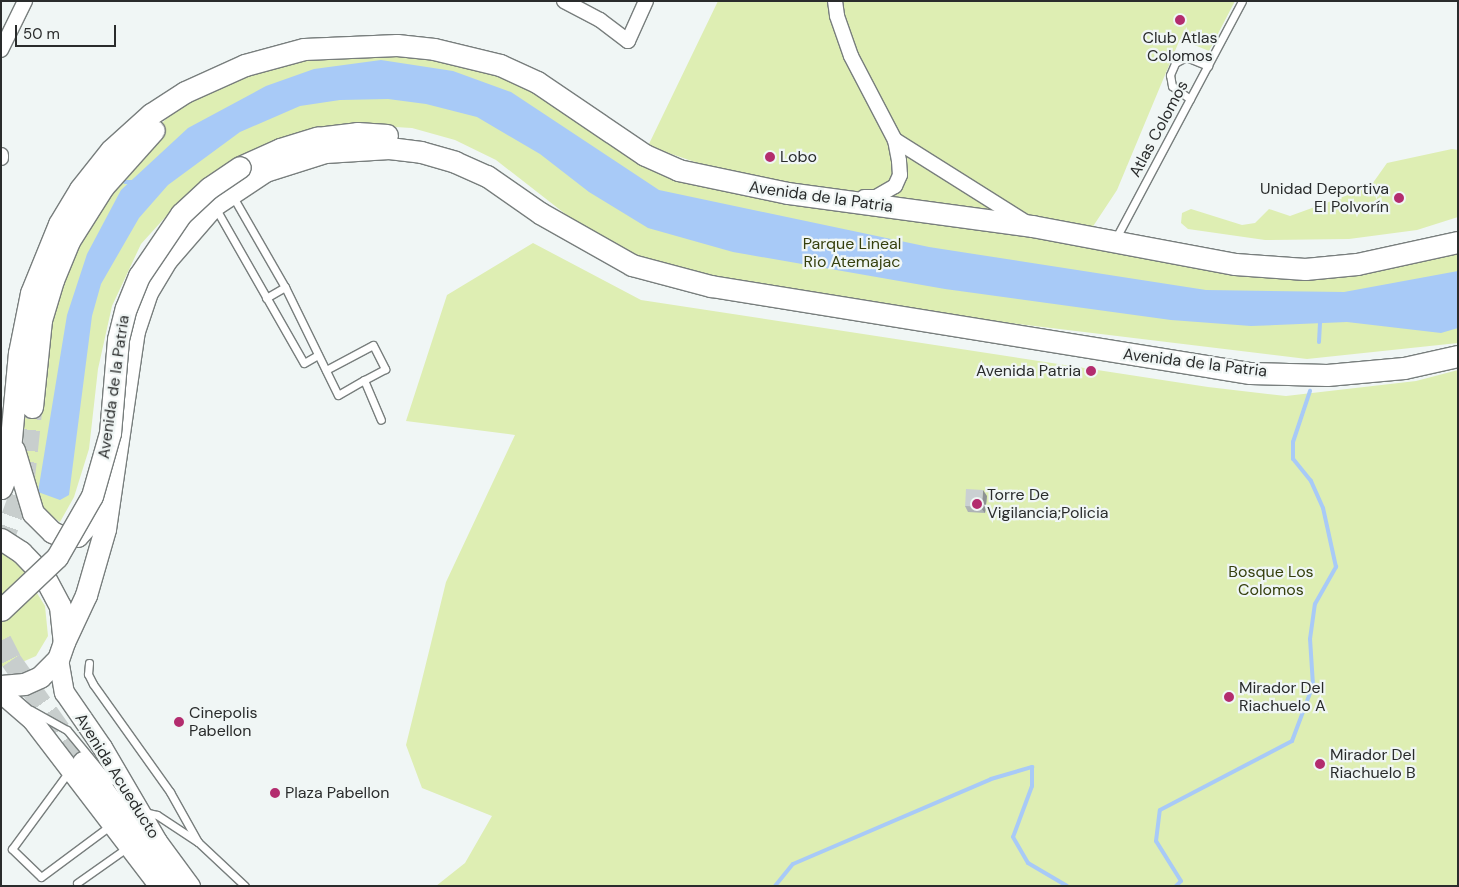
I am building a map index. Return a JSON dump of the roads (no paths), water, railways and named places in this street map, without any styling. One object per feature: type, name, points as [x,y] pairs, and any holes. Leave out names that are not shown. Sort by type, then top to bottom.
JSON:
[{"type":"main road","name":"Avenida de la Patria","points":[[1,488],[8,471],[24,323],[42,260],[59,224],[80,189],[111,150],[151,114],[215,78],[275,56],[330,46],[397,45],[442,51],[500,65],[537,82],[645,155],[678,170],[788,193],[1032,226],[1113,243],[1235,264],[1305,269],[1357,264],[1458,242]]},
{"type":"main road","name":"Avenida de la Patria","points":[[32,407],[41,320],[53,280],[86,211],[131,153],[215,78]]},
{"type":"main road","name":"Avenida de la Patria","points":[[1,610],[57,557],[92,496],[110,433],[122,323],[139,276],[181,214],[209,188],[240,167],[280,149],[317,138],[356,133],[398,135],[432,142],[493,167],[545,206],[561,223]]},
{"type":"main road","name":"Avenida de la Patria","points":[[61,650],[97,561],[112,490],[117,442],[134,331],[147,292],[167,259],[214,205],[231,192],[266,172],[295,160],[356,148],[389,148],[421,152],[455,162],[487,176],[540,213],[561,223],[600,250],[665,276],[1154,359],[1250,373],[1327,375],[1404,368],[1458,356]]},
{"type":"main road","points":[[12,440],[33,513],[52,532],[68,537],[77,536],[92,520],[117,442]]},
{"type":"main road","points":[[1,539],[21,552],[44,576],[60,606],[61,650],[40,677],[6,694]]},
{"type":"main road","name":"Avenida Acueducto","points":[[61,650],[64,692],[102,747],[139,811],[190,886]]},
{"type":"main road","name":"Avenida Acueducto","points":[[6,694],[77,765],[111,825],[159,886]]},
{"type":"main road","points":[[77,765],[172,886]]},
{"type":"street","points":[[1,50],[24,1]]},
{"type":"street","points":[[564,1],[600,20],[628,41],[646,1]]},
{"type":"street","points":[[788,193],[876,197],[886,194],[900,176],[895,140],[867,92],[851,56],[836,16],[835,1]]},
{"type":"street","points":[[895,140],[1032,226]]},
{"type":"lane","name":"Atlas Colomos","points":[[1113,243],[1242,1]]},
{"type":"lane","points":[[1190,99],[1172,86],[1170,75],[1175,63],[1186,57],[1208,66]]},
{"type":"lane","points":[[231,192],[285,288],[338,395],[385,369],[373,344],[326,370]]},
{"type":"lane","points":[[214,205],[304,363],[318,355]]},
{"type":"lane","points":[[266,298],[285,288]]},
{"type":"lane","points":[[364,380],[381,420]]},
{"type":"lane","points":[[89,663],[88,674],[93,684],[170,792],[198,842]]},
{"type":"lane","points":[[6,694],[67,730],[102,770],[122,801]]},
{"type":"lane","points":[[77,765],[12,849],[41,878],[111,825]]},
{"type":"lane","points":[[139,811],[157,814],[198,842],[245,886]]},
{"type":"lane","points":[[77,883],[129,847]]},
{"type":"water","points":[[381,60],[453,71],[511,92],[659,190],[929,247],[1206,290],[1344,292],[1458,271],[1458,328],[1441,333],[1347,322],[1251,326],[1171,320],[945,289],[733,252],[648,228],[589,192],[540,154],[477,117],[426,104],[388,99],[340,100],[300,106],[240,132],[168,185],[139,218],[101,284],[92,316],[69,495],[60,500],[38,492],[67,315],[87,254],[121,190],[188,128],[266,86],[314,69]]},
{"type":"waterway","points":[[125,182],[135,182]]},
{"type":"waterway","points":[[1319,342],[1320,320]]},
{"type":"waterway","points":[[1176,886],[1181,881],[1156,841],[1160,810],[1292,741],[1313,685],[1310,639],[1315,604],[1336,567],[1323,508],[1311,481],[1293,459],[1293,442],[1310,391]]},
{"type":"waterway","points":[[775,886],[793,864],[991,779],[1032,767],[1032,786],[1013,837],[1028,863],[1067,886]]},
{"type":"tunnel","points":[[1,546],[24,482],[32,407]]},
{"type":"tunnel","points":[[1,640],[11,660],[83,762]]},
{"type":"place","name":"Club Atlas Colomos","points":[[1180,20]]},
{"type":"place","name":"Lobo","points":[[770,157]]},
{"type":"place","name":"Unidad Deportiva El Polvorín","points":[[1399,198]]},
{"type":"place","name":"Avenida Patria","points":[[1091,371]]},
{"type":"place","name":"Torre De Vigilancia;Policia","points":[[977,504]]},
{"type":"place","name":"Mirador Del Riachuelo A","points":[[1229,697]]},
{"type":"place","name":"Cinepolis Pabellon","points":[[179,722]]},
{"type":"place","name":"Mirador Del Riachuelo B","points":[[1320,764]]},
{"type":"place","name":"Plaza Pabellon","points":[[275,793]]},
{"type":"park label","name":"Parque Lineal Rio Atemajac","points":[[852,253]]},
{"type":"park label","name":"Bosque Los Colomos","points":[[1271,581]]}]
